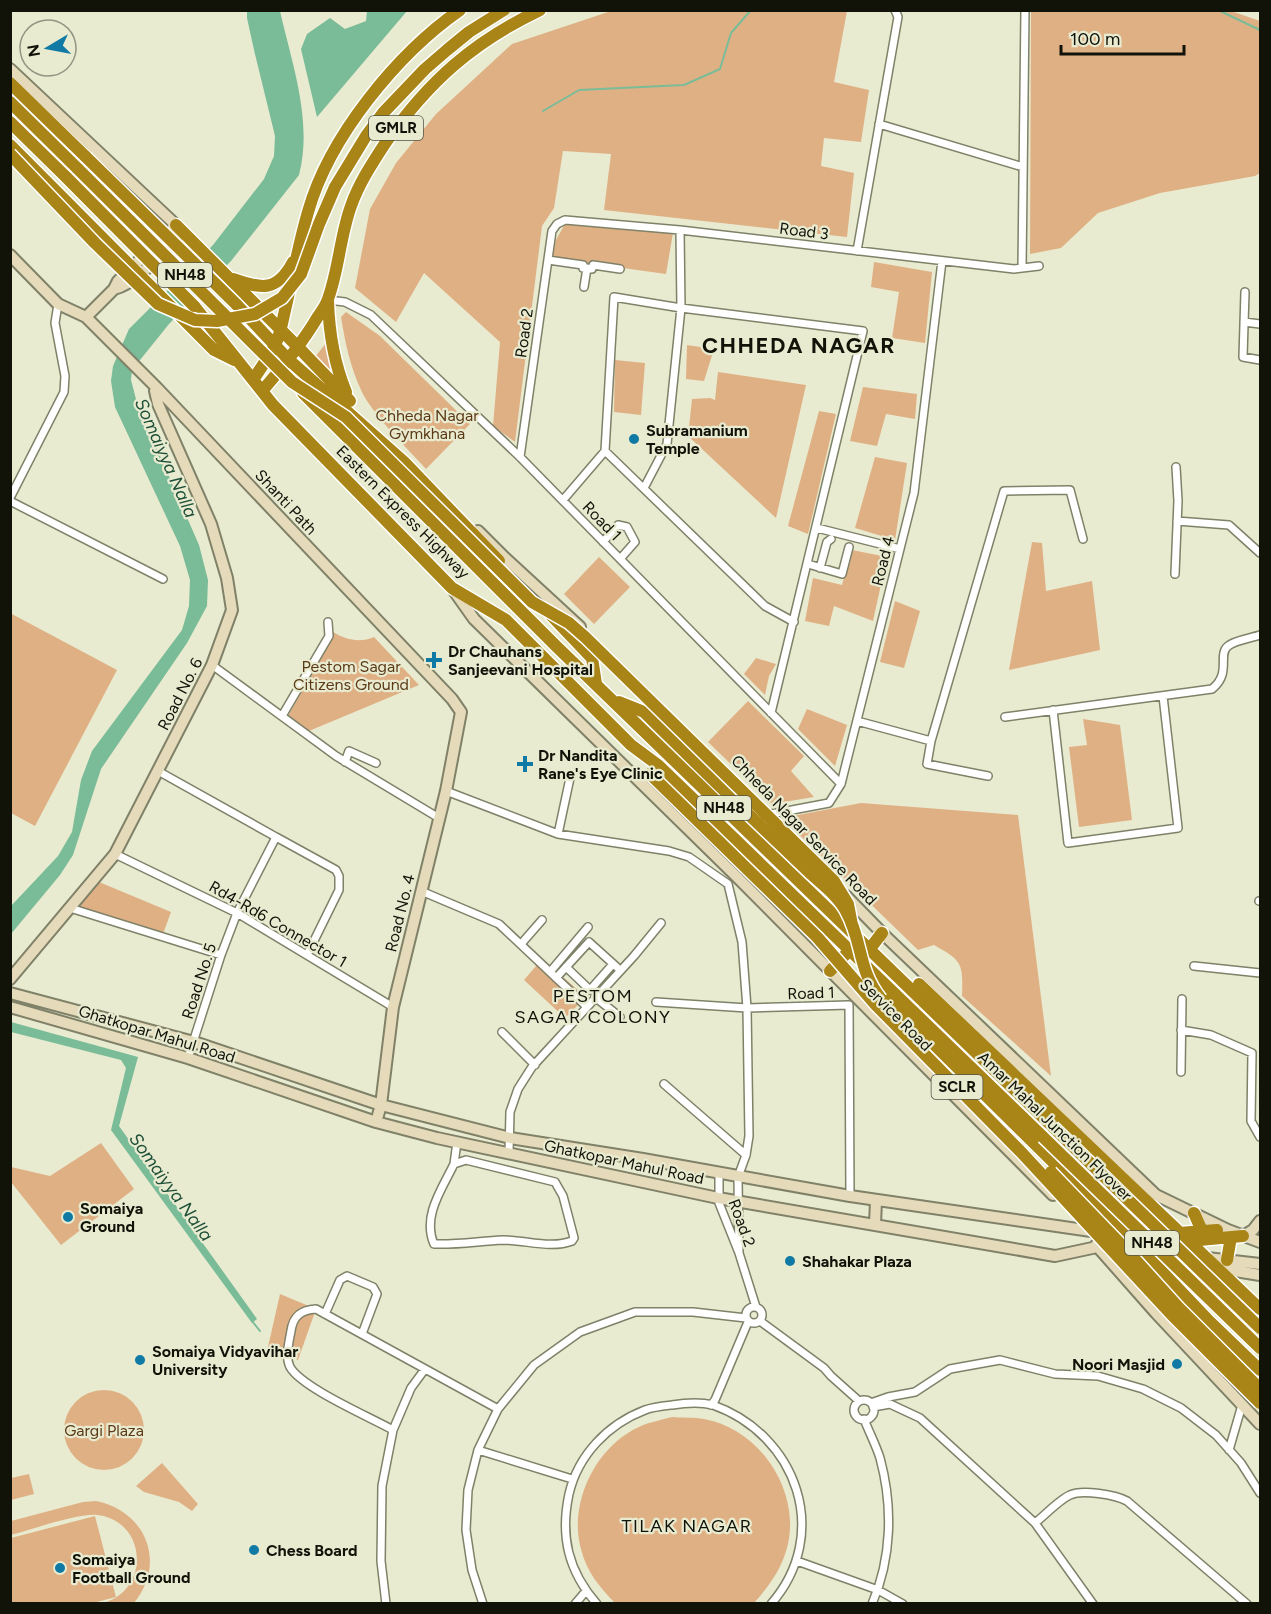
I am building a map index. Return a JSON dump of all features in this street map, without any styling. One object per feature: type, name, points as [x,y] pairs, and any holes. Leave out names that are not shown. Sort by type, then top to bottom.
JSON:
[{"type":"highway","name":"GMLR","points":[[253,380],[276,344],[308,212],[331,156],[386,78],[409,52],[460,10]]},
{"type":"highway","points":[[10,154],[95,243],[158,304],[195,320],[217,321],[255,314],[282,298],[301,274],[335,187],[383,113],[425,69],[447,50],[504,10]]},
{"type":"highway","name":"GMLR","points":[[262,391],[300,348],[328,300],[351,203],[364,176],[397,127],[435,81],[457,62],[499,31],[540,10]]},
{"type":"highway","points":[[10,83],[236,304],[289,360],[404,462],[592,658],[596,684]]},
{"type":"highway","name":"NH48","points":[[10,102],[612,699],[831,922]]},
{"type":"highway","name":"NH48","points":[[10,122],[194,306],[253,380]]},
{"type":"highway","points":[[24,136],[46,183]]},
{"type":"highway","points":[[10,147],[214,350],[237,361]]},
{"type":"highway","points":[[179,228],[350,401]]},
{"type":"highway","points":[[229,278],[262,288],[270,286],[287,274],[299,251]]},
{"type":"highway","points":[[328,300],[329,330],[334,356],[339,375],[359,421]]},
{"type":"highway","name":"Eastern Express Highway","points":[[253,380],[452,588],[506,620],[632,745],[658,765],[831,922]]},
{"type":"highway","points":[[292,382],[346,417],[531,602],[568,623],[594,645],[834,881],[848,904],[852,924]]},
{"type":"highway","name":"SCLR","points":[[612,699],[644,712],[830,892],[845,909],[852,924],[861,964],[871,987],[886,1005],[1026,1146],[1179,1308],[1260,1389]]},
{"type":"highway","name":"SCLR","points":[[632,745],[650,774],[817,937],[876,1005],[1021,1152],[1172,1315],[1260,1403]]},
{"type":"highway","points":[[831,922],[872,946],[912,978],[1150,1198],[1159,1214],[1260,1310]]},
{"type":"highway","points":[[831,922],[848,952],[890,1001],[1110,1217],[1124,1235],[1143,1251],[1207,1319],[1260,1370]]},
{"type":"highway","name":"Amar Mahal Junction Flyover","points":[[831,922],[1053,1127],[1260,1328]]},
{"type":"highway","name":"Amar Mahal Junction Flyover","points":[[831,922],[1043,1137],[1260,1348]]},
{"type":"highway","points":[[872,946],[882,933]]},
{"type":"highway","points":[[830,971],[848,952]]},
{"type":"highway","points":[[1194,1213],[1202,1231]]},
{"type":"highway","points":[[1184,1237],[1202,1231],[1234,1234]]},
{"type":"highway","points":[[1184,1237],[1234,1234]]},
{"type":"highway","points":[[1227,1260],[1234,1234]]},
{"type":"street","points":[[857,251],[898,17],[895,10]]},
{"type":"street","points":[[1022,268],[1025,10]]},
{"type":"street","points":[[10,69],[179,228],[135,272],[118,281],[114,289],[86,317]]},
{"type":"street","points":[[879,124],[1023,166]]},
{"type":"street","name":"Road 3","points":[[565,220],[680,230],[1014,269],[1039,266]]},
{"type":"street","name":"Road 2","points":[[520,457],[552,231],[565,220]]},
{"type":"street","points":[[644,488],[667,444],[681,308],[680,230]]},
{"type":"street","name":"Shanti Path","points":[[10,255],[58,303],[86,317],[158,388],[452,699],[460,712]]},
{"type":"street","points":[[548,260],[583,265],[583,268],[592,269],[593,265],[620,269]]},
{"type":"street","name":"Road 4","points":[[771,814],[828,803],[841,784],[914,493],[942,261]]},
{"type":"street","points":[[584,287],[587,268]]},
{"type":"street","points":[[1245,292],[1243,357],[1260,360]]},
{"type":"street","points":[[563,500],[605,451],[614,297],[681,308],[863,331],[771,713]]},
{"type":"street","name":"Road 1","points":[[328,300],[345,302],[371,315],[520,457],[841,784]]},
{"type":"street","points":[[58,303],[55,323],[65,376],[64,392],[10,499],[163,579]]},
{"type":"street","points":[[1244,322],[1260,324]]},
{"type":"street","name":"Road No. 6","points":[[10,979],[115,854],[212,665],[232,610],[211,524],[158,404],[155,391],[158,388]]},
{"type":"street","points":[[605,451],[765,606],[794,622]]},
{"type":"street","name":"Chheda Nagar Service Road","points":[[404,462],[450,502],[505,558],[570,616],[771,814],[821,871],[882,933],[1150,1198],[1194,1213],[1234,1234],[1260,1242]]},
{"type":"street","points":[[1175,574],[1178,501],[1176,468]]},
{"type":"street","points":[[988,776],[927,764],[931,741],[1004,491],[1070,490],[1083,539]]},
{"type":"street","points":[[1177,521],[1229,525],[1260,552]]},
{"type":"street","points":[[603,542],[618,525],[627,527],[635,542],[620,559]]},
{"type":"street","points":[[817,528],[900,549]]},
{"type":"street","points":[[820,568],[827,542],[831,539]]},
{"type":"street","points":[[808,564],[842,574],[849,547]]},
{"type":"street","name":"Service Road","points":[[452,588],[474,619],[732,879],[830,971],[1050,1191],[1097,1247],[1260,1424]]},
{"type":"street","points":[[282,716],[329,636],[328,622]]},
{"type":"street","points":[[1005,717],[1212,689],[1220,683],[1223,676],[1224,652],[1229,645],[1260,635]]},
{"type":"street","points":[[212,665],[345,762],[439,818]]},
{"type":"street","points":[[1053,711],[1068,843],[1178,828],[1163,696]]},
{"type":"street","name":"Road No. 4","points":[[376,1122],[381,1105],[393,1007],[446,791],[460,712]]},
{"type":"street","points":[[857,722],[931,741]]},
{"type":"street","points":[[345,762],[349,751],[376,764]]},
{"type":"street","points":[[158,771],[336,870],[339,876],[339,890],[307,955]]},
{"type":"street","points":[[558,834],[570,778]]},
{"type":"street","points":[[446,791],[558,834],[669,851],[688,857],[732,879],[742,942],[747,1008],[749,1136],[746,1155],[738,1177],[740,1253]]},
{"type":"street","name":"Road No. 5","points":[[188,1058],[237,913],[276,837]]},
{"type":"street","name":"Rd4-Rd6 Connector 1","points":[[115,854],[237,913],[393,1007]]},
{"type":"street","points":[[421,891],[499,924],[586,1006]]},
{"type":"street","points":[[70,908],[221,955]]},
{"type":"street","points":[[520,944],[542,920]]},
{"type":"street","points":[[566,967],[590,990],[616,967],[634,956],[661,923]]},
{"type":"street","points":[[550,972],[588,927]]},
{"type":"street","points":[[556,978],[590,942],[616,967]]},
{"type":"street","points":[[1194,966],[1260,973]]},
{"type":"street","points":[[509,1152],[510,1112],[518,1089],[535,1065],[595,997],[616,967]]},
{"type":"street","name":"Ghatkopar Mahul Road","points":[[10,993],[194,1042],[381,1105],[510,1138],[850,1196],[1124,1235],[1244,1266]]},
{"type":"street","points":[[595,997],[620,1017]]},
{"type":"street","points":[[1181,1072],[1182,999]]},
{"type":"street","name":"Road 1","points":[[656,1002],[747,1008],[849,1005],[850,1196]]},
{"type":"street","name":"Ghatkopar Mahul Road","points":[[10,1006],[188,1058],[376,1122],[457,1142],[718,1198],[1055,1256],[1097,1247],[1143,1251],[1217,1268],[1244,1266]]},
{"type":"street","points":[[1181,1030],[1211,1035],[1252,1053],[1251,1121],[1260,1137]]},
{"type":"street","points":[[502,1032],[535,1065]]},
{"type":"street","points":[[270,1086],[275,1070]]},
{"type":"street","points":[[664,1084],[746,1155]]},
{"type":"street","points":[[454,1164],[466,1161],[555,1182],[563,1196],[574,1238],[563,1245],[504,1240],[458,1245],[434,1244],[430,1234],[431,1212],[454,1164],[457,1142]]},
{"type":"street","name":"Road 2","points":[[719,1174],[718,1198],[740,1253],[756,1307]]},
{"type":"street","points":[[1085,1230],[1150,1198]]},
{"type":"street","points":[[875,1225],[876,1200]]},
{"type":"street","points":[[1097,1247],[1124,1235],[1159,1214]]},
{"type":"street","points":[[1234,1234],[1253,1230],[1260,1221]]},
{"type":"street","points":[[1244,1266],[1260,1264]]},
{"type":"street","points":[[1244,1266],[1260,1275]]},
{"type":"street","points":[[325,1314],[340,1280],[347,1276],[373,1287],[377,1294],[362,1334]]},
{"type":"street","points":[[711,1405],[747,1320],[748,1308],[756,1307],[762,1313],[760,1321]]},
{"type":"street","points":[[393,1430],[307,1384],[291,1369],[287,1358],[293,1322],[298,1315],[306,1309],[316,1309],[498,1409]]},
{"type":"street","points":[[483,1604],[472,1570],[466,1530],[468,1490],[478,1450],[498,1409],[534,1365],[580,1332],[635,1312],[693,1311],[747,1320],[753,1324],[760,1321]]},
{"type":"street","points":[[760,1321],[824,1368],[859,1401]]},
{"type":"street","points":[[872,1405],[888,1396],[915,1392],[950,1369],[1000,1360],[1055,1374],[1098,1376],[1143,1389],[1181,1408],[1216,1435],[1241,1463],[1260,1493]]},
{"type":"street","points":[[386,1604],[381,1561],[382,1486],[393,1430],[411,1388],[425,1369]]},
{"type":"street","points":[[872,1405],[872,1414],[864,1419],[858,1418],[855,1406],[859,1401],[865,1400],[872,1405],[890,1404],[920,1418],[1035,1522],[1093,1604]]},
{"type":"street","points":[[597,1604],[586,1592],[568,1554],[564,1516],[572,1479],[590,1449],[615,1425],[646,1409],[681,1404],[711,1405],[750,1424],[778,1451],[796,1485],[802,1523],[797,1561],[783,1590],[771,1604]]},
{"type":"street","points":[[1229,1450],[1242,1405]]},
{"type":"street","points":[[864,1419],[879,1457],[888,1501],[888,1546],[873,1604]]},
{"type":"street","points":[[478,1450],[572,1479]]},
{"type":"street","points":[[1035,1522],[1070,1494],[1096,1494],[1121,1498],[1247,1604]]},
{"type":"street","points":[[797,1561],[878,1590],[903,1604]]},
{"type":"street","points":[[575,1604],[586,1592]]},
{"type":"green space","points":[[611,11],[847,11],[834,82],[869,90],[861,142],[824,138],[821,166],[854,173],[847,237],[604,210],[611,154],[563,151],[554,208],[542,226],[515,442],[493,426],[500,342],[424,273],[396,322],[355,288],[370,209],[396,163],[436,114],[512,44]]},
{"type":"green space","points":[[1031,11],[1231,11],[1260,21],[1260,173],[1255,176],[1160,193],[1098,213],[1061,248],[1030,254]]},
{"type":"green space","points":[[566,222],[673,233],[666,274],[551,258],[556,240]]},
{"type":"green space","points":[[874,262],[932,272],[925,343],[892,338],[899,292],[871,287]]},
{"type":"green space","name":"Chheda Nagar Gymkhana","points":[[346,312],[380,336],[470,424],[426,469],[381,420],[361,390],[344,336],[341,317]]},
{"type":"green space","points":[[326,343],[334,375],[315,357]]},
{"type":"green space","points":[[687,345],[714,349],[704,381],[686,379]]},
{"type":"green space","points":[[615,360],[645,363],[641,415],[614,412]]},
{"type":"green space","points":[[718,372],[806,385],[776,518],[688,436],[692,399],[715,400]]},
{"type":"green space","points":[[863,387],[917,394],[915,419],[886,414],[877,446],[850,441]]},
{"type":"green space","points":[[819,411],[836,414],[808,534],[788,526]]},
{"type":"green space","points":[[875,457],[907,463],[895,540],[855,528]]},
{"type":"green space","points":[[1032,542],[1042,543],[1046,591],[1092,581],[1100,650],[1009,670]]},
{"type":"green space","points":[[852,550],[887,557],[873,621],[834,606],[829,626],[805,621],[813,578],[842,585]]},
{"type":"green space","points":[[599,557],[630,587],[594,624],[564,594]]},
{"type":"green space","points":[[895,601],[920,611],[904,668],[880,662]]},
{"type":"green space","points":[[10,613],[117,670],[35,826],[11,813]]},
{"type":"green space","name":"Pestom Sagar Citizens Ground","points":[[333,632],[353,640],[374,637],[419,685],[309,731],[288,716],[331,640]]},
{"type":"green space","points":[[756,658],[776,664],[769,676],[765,695],[744,674]]},
{"type":"green space","points":[[748,701],[804,756],[791,771],[814,797],[772,804],[708,742]]},
{"type":"green space","points":[[807,709],[847,725],[835,766],[798,729]]},
{"type":"green space","points":[[1083,719],[1120,725],[1132,820],[1079,827],[1069,747],[1087,745]]},
{"type":"green space","points":[[861,803],[1018,815],[1051,1076],[962,996],[961,970],[951,955],[934,945],[918,950],[782,818]]},
{"type":"green space","points":[[99,882],[171,912],[163,934],[78,907]]},
{"type":"green space","points":[[542,959],[586,997],[565,1018],[524,980]]},
{"type":"green space","name":"Somaiya Ground","points":[[101,1143],[134,1189],[61,1245],[11,1182],[11,1167],[50,1176]]},
{"type":"green space","points":[[280,1294],[316,1309],[298,1360],[268,1347]]},
{"type":"green space","name":"Gargi Plaza","points":[[104,1390],[119,1393],[132,1402],[141,1415],[144,1430],[141,1445],[132,1458],[119,1467],[104,1470],[89,1467],[76,1458],[67,1445],[64,1430],[67,1415],[76,1402],[89,1393]]},
{"type":"green space","points":[[672,1417],[704,1419],[725,1425],[743,1436],[759,1450],[772,1467],[782,1486],[788,1506],[790,1527],[787,1548],[774,1577],[754,1603],[615,1603],[586,1565],[578,1531],[582,1495],[589,1477],[611,1447],[625,1435],[645,1425]]},
{"type":"green space","points":[[162,1463],[198,1504],[192,1511],[179,1502],[144,1492],[136,1486]]},
{"type":"green space","points":[[29,1474],[34,1494],[11,1500],[11,1478]]},
{"type":"green space","points":[[96,1501],[128,1516],[139,1527],[146,1541],[150,1556],[149,1572],[144,1588],[134,1603],[103,1603],[119,1595],[130,1584],[136,1570],[137,1556],[133,1541],[126,1529],[113,1520],[89,1515],[54,1522],[11,1535],[11,1521],[83,1502]]},
{"type":"green space","name":"Somaiya Football Ground","points":[[95,1516],[116,1597],[93,1603],[11,1603],[11,1538]]},
{"type":"shaded area","points":[[247,11],[280,11],[295,72],[302,113],[303,155],[299,175],[231,261],[169,324],[132,370],[131,380],[137,403],[199,545],[208,580],[207,606],[187,643],[101,769],[73,855],[60,875],[11,934],[11,906],[58,856],[72,832],[81,780],[92,751],[182,630],[189,606],[190,580],[180,546],[115,407],[111,381],[113,366],[129,329],[213,245],[264,179],[274,156],[275,136]]},
{"type":"shaded area","points":[[367,11],[407,11],[317,117],[301,49],[307,34],[330,18],[345,29],[366,21]]},
{"type":"shaded area","points":[[11,1022],[138,1057],[119,1126],[257,1319],[252,1323],[111,1130],[126,1068],[121,1060],[11,1032]]},
{"type":"waterway","points":[[543,111],[579,90],[684,85],[720,69],[731,33],[751,10]]},
{"type":"waterway","points":[[1218,10],[1260,30]]},
{"type":"waterway","name":"Somaiyya Nalla","points":[[252,1321],[260,1331]]},
{"type":"place","name":"Subramanium Temple","points":[[634,439]]},
{"type":"place","name":"Dr Chauhans Sanjeevani Hospital","points":[[434,660]]},
{"type":"place","name":"Dr Nandita Rane's Eye Clinic","points":[[525,764]]},
{"type":"place","name":"Somaiya Ground","points":[[68,1217]]},
{"type":"place","name":"Shahakar Plaza","points":[[790,1261]]},
{"type":"place","name":"Somaiya Vidyavihar University","points":[[140,1360]]},
{"type":"place","name":"Noori Masjid","points":[[1177,1364]]},
{"type":"place","name":"Chess Board","points":[[254,1550]]},
{"type":"place","name":"Somaiya Football Ground","points":[[60,1568]]},
{"type":"district","name":"CHHEDA NAGAR","points":[[799,345]]},
{"type":"district","name":"PESTOM SAGAR COLONY","points":[[593,1006]]},
{"type":"district","name":"TILAK NAGAR","points":[[687,1526]]}]
